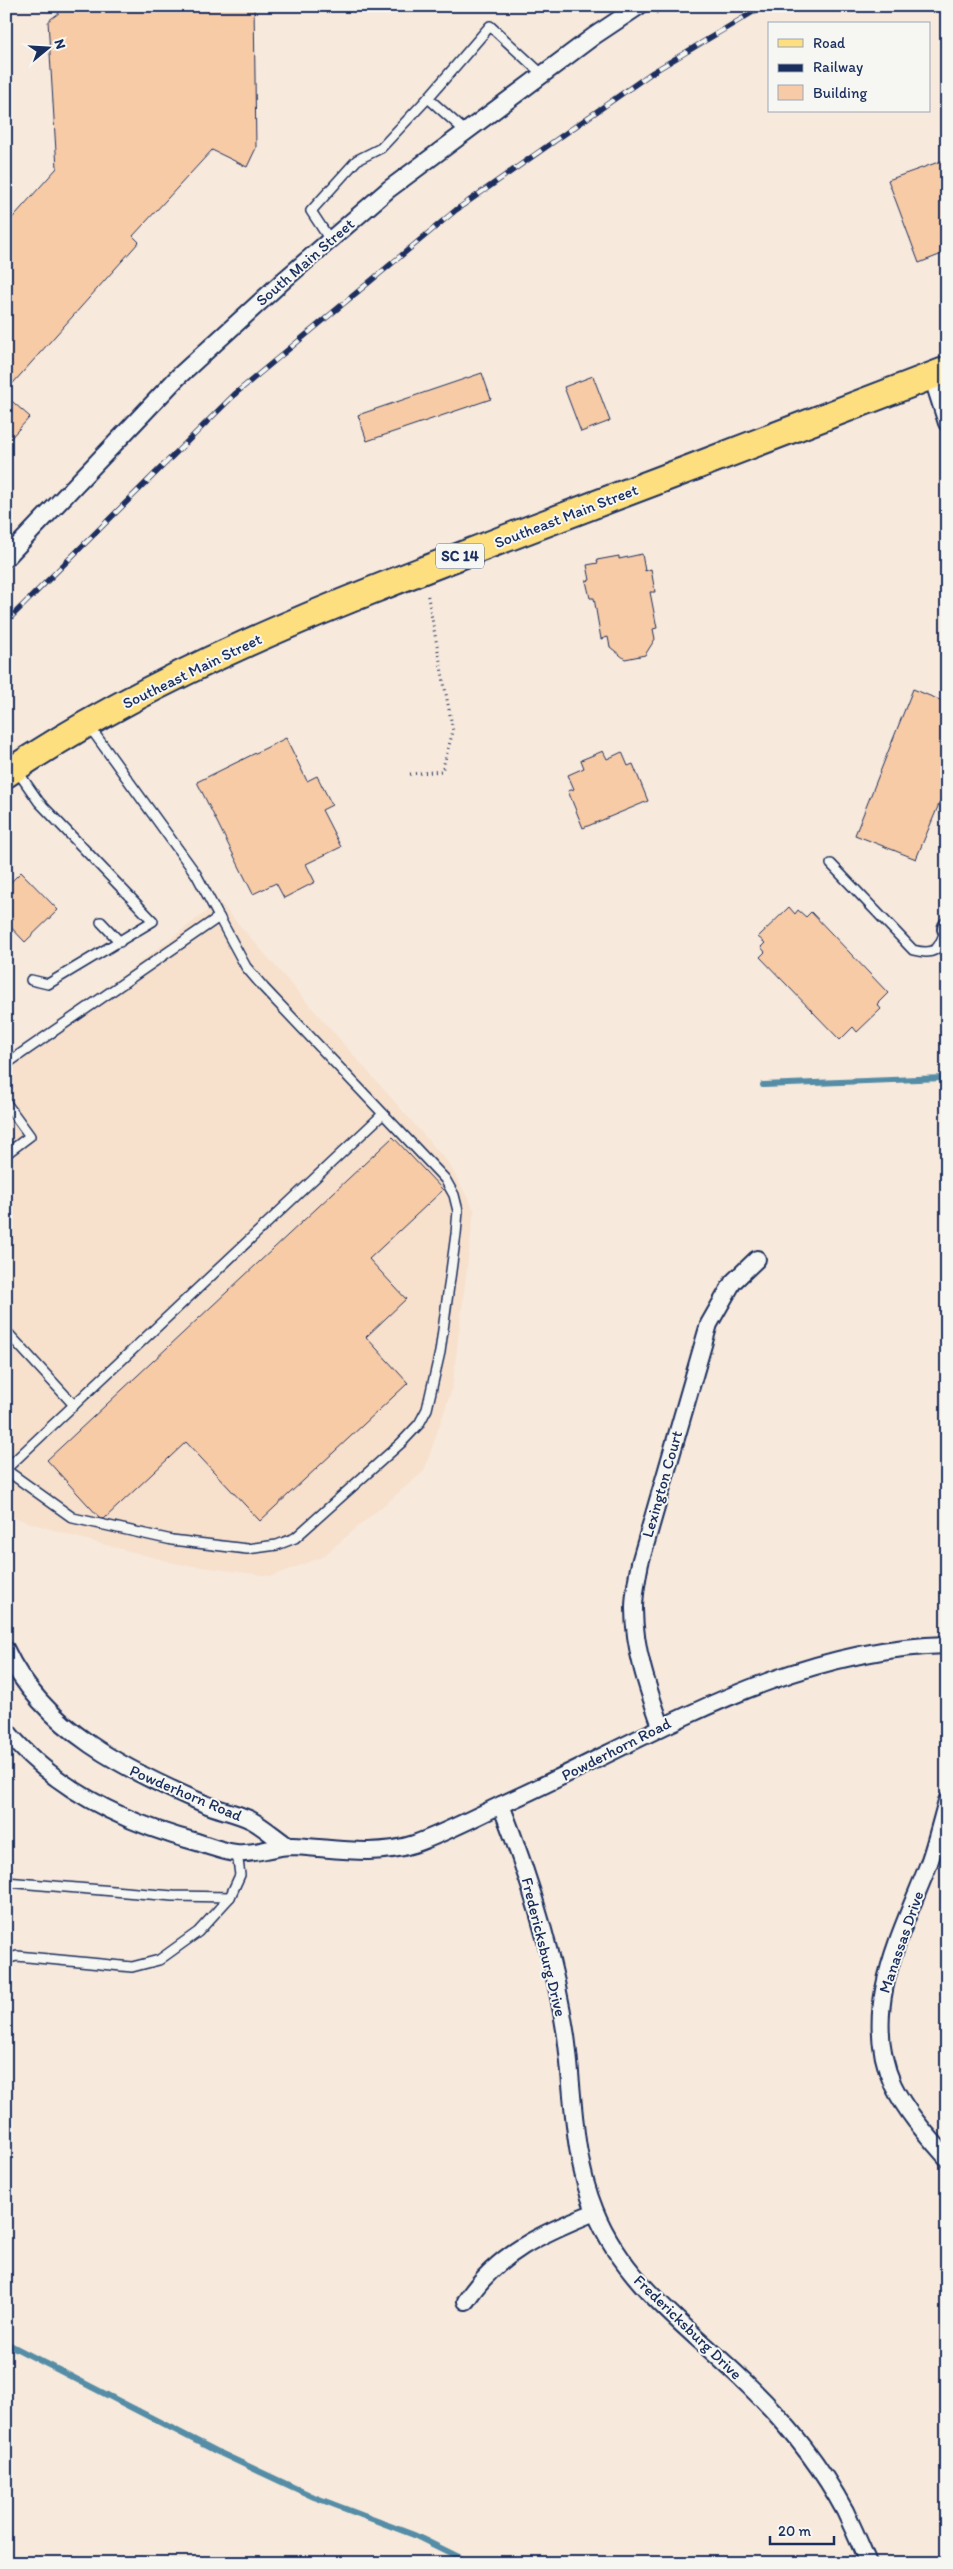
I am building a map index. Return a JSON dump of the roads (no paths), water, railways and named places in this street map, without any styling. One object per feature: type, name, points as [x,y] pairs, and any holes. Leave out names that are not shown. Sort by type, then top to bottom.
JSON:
[{"type":"main road","name":"Southeast Main Street","points":[[11,771],[131,699],[224,652],[350,598],[939,373]]},
{"type":"street","name":"South Main Street","points":[[6,558],[179,376],[389,189],[464,131],[594,36],[644,12]]},
{"type":"street","points":[[939,373],[947,423]]},
{"type":"street","name":"Lexington Court","points":[[661,1726],[646,1684],[636,1630],[634,1596],[640,1563],[709,1324],[733,1282],[757,1259]]},
{"type":"street","name":"Powderhorn Road","points":[[6,1730],[49,1773],[108,1810],[124,1818],[171,1835],[237,1853],[288,1846],[361,1851],[390,1850],[412,1845],[456,1828],[534,1791],[661,1726],[771,1680],[835,1661],[910,1646],[947,1645]]},
{"type":"street","name":"Powderhorn Road","points":[[6,1650],[32,1694],[53,1716],[86,1741],[134,1773],[220,1811],[250,1820],[288,1846]]},
{"type":"street","name":"Manassas Drive","points":[[947,1801],[930,1860],[886,1975],[880,2024],[886,2065],[903,2104],[947,2158]]},
{"type":"street","name":"Fredericksburg Drive","points":[[501,1805],[522,1860],[556,1980],[566,2037],[574,2132],[595,2212],[623,2263],[665,2309],[750,2388],[792,2435],[844,2511],[868,2563]]},
{"type":"street","points":[[466,2301],[490,2270],[517,2248],[595,2212]]},
{"type":"lane","points":[[330,240],[311,211],[357,160],[381,148],[428,98],[490,26],[542,74]]},
{"type":"lane","points":[[428,98],[464,131]]},
{"type":"lane","points":[[88,724],[196,874],[246,966],[445,1180],[454,1195],[458,1211],[440,1352],[427,1409],[418,1424],[401,1443],[295,1538],[277,1544],[247,1549],[172,1540],[73,1518],[6,1469],[383,1114]]},
{"type":"lane","points":[[11,771],[153,921],[48,984],[31,980]]},
{"type":"lane","points":[[831,864],[913,950],[925,953],[934,951],[940,946],[946,928]]},
{"type":"lane","points":[[6,1064],[219,917]]},
{"type":"lane","points":[[101,922],[120,942]]},
{"type":"lane","points":[[6,1104],[30,1136],[6,1154]]},
{"type":"lane","points":[[6,1331],[74,1405]]},
{"type":"lane","points":[[6,1959],[18,1956],[132,1967],[159,1960],[198,1932],[230,1897],[240,1875],[237,1853]]},
{"type":"lane","points":[[6,1882],[173,1896],[230,1897]]},
{"type":"waterway","points":[[763,1085],[943,1078],[947,1075]]},
{"type":"waterway","points":[[6,2343],[218,2452],[314,2497],[414,2535],[471,2563]]},
{"type":"railway","points":[[6,622],[236,393],[456,210],[653,72],[763,6]]}]
